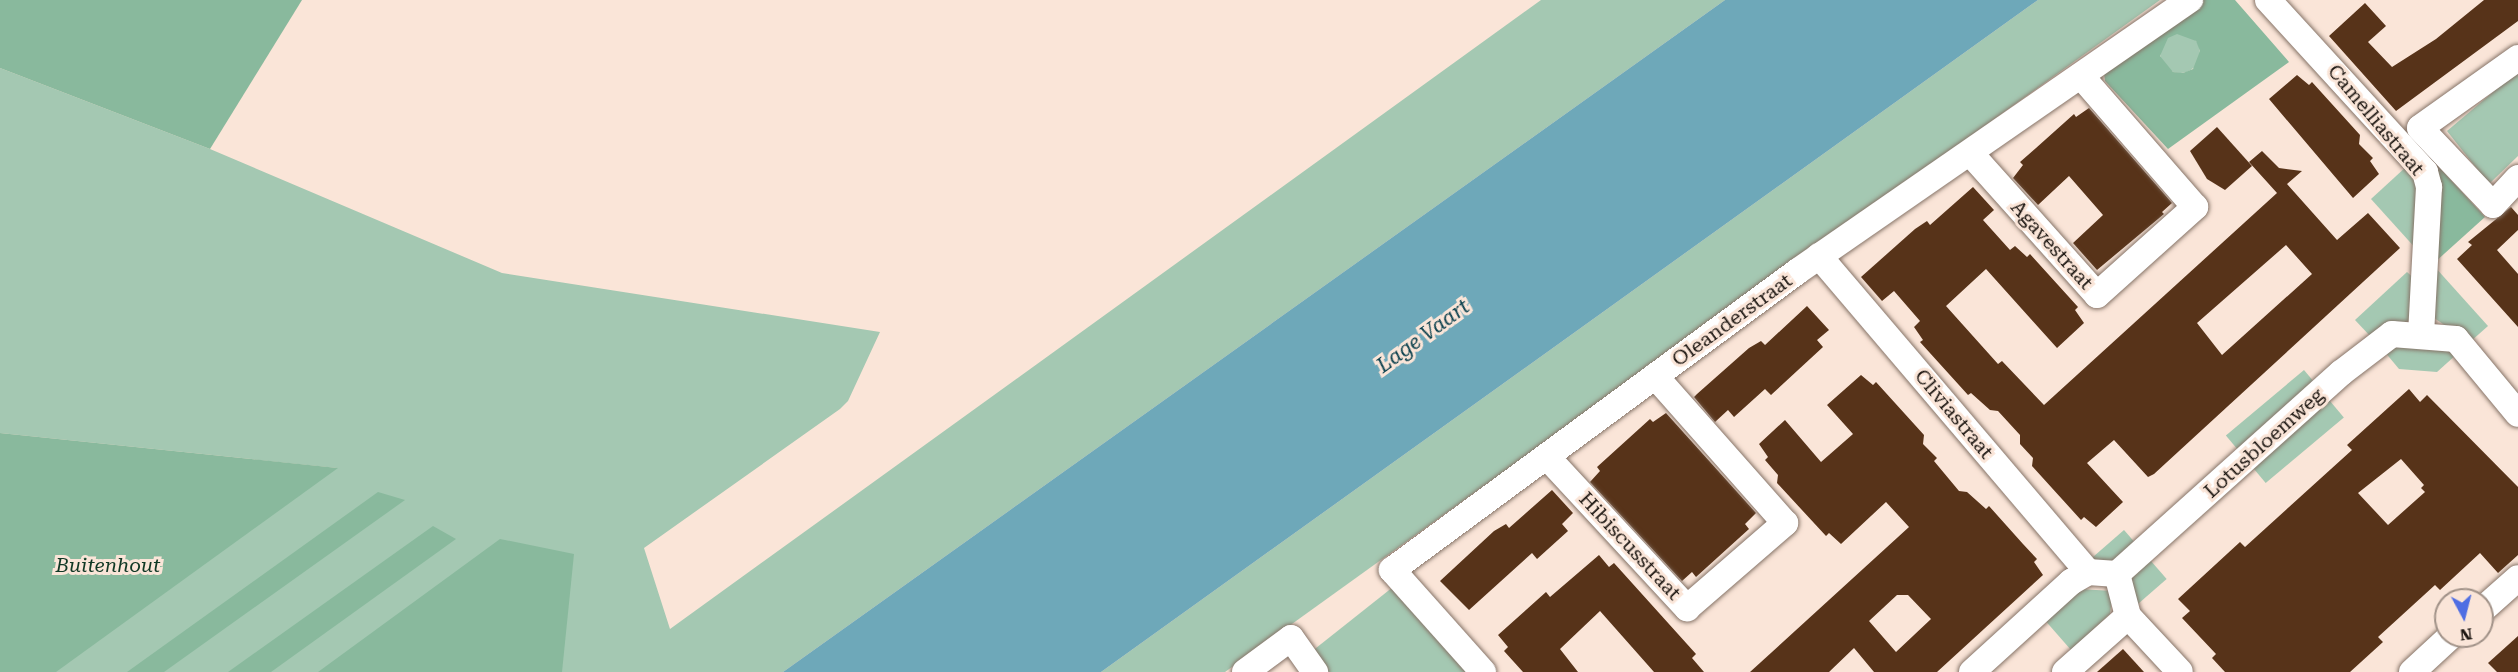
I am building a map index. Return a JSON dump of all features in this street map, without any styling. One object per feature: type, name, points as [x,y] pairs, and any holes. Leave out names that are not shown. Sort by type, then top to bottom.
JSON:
[{"type":"street","name":"Oleanderstraat","points":[[1483,672],[1392,570],[1548,458],[1819,256],[1971,154],[2190,0]]},
{"type":"street","name":"Camelliastraat","points":[[2268,0],[2425,172],[2429,188],[2421,335]]},
{"type":"street","points":[[2518,58],[2420,128],[2493,205],[2518,178]]},
{"type":"street","name":"Agavestraat","points":[[1971,154],[2097,296],[2195,207],[2081,76]]},
{"type":"street","name":"Cliviastraat","points":[[1819,256],[2088,572]]},
{"type":"street","name":"Lotusbloemweg","points":[[2117,574],[2341,373],[2392,334],[2456,339],[2518,414]]},
{"type":"street","name":"Hibiscusstraat","points":[[1548,458],[1687,608],[1785,523],[1655,376]]},
{"type":"street","points":[[1972,672],[2071,582],[2088,572],[2117,574],[2126,594],[2128,616],[2180,672]]},
{"type":"street","points":[[2494,599],[2518,578]]},
{"type":"street","points":[[2065,672],[2128,616]]},
{"type":"street","points":[[1245,672],[1291,638],[1315,672]]},
{"type":"street","points":[[2412,672],[2438,648]]},
{"type":"green space","points":[[0,0],[302,0],[210,149],[0,68]]},
{"type":"green space","points":[[1541,0],[1725,0],[783,672],[0,672],[337,468],[0,433],[0,68],[210,149],[502,273],[880,332],[848,401],[840,409],[644,548],[670,629]]},
{"type":"green space","points":[[2038,0],[2160,0],[1225,672],[1101,672]]},
{"type":"green space","points":[[2196,0],[2235,0],[2289,62],[2168,149],[2105,81],[2103,66]],"holes":[[[2177,34],[2196,41],[2200,51],[2193,69],[2183,73],[2173,72],[2160,56],[2168,38]]]},
{"type":"green space","points":[[2180,33],[2194,39],[2200,53],[2194,67],[2180,73],[2166,67],[2160,53],[2166,39]]},
{"type":"green space","points":[[2518,71],[2518,156],[2489,184],[2447,131]]},
{"type":"green space","points":[[2425,152],[2485,217],[2434,263],[2421,157]]},
{"type":"green space","points":[[2407,166],[2419,179],[2418,251],[2371,199]]},
{"type":"green space","points":[[2434,266],[2488,326],[2470,342],[2434,318]]},
{"type":"green space","points":[[2407,272],[2417,281],[2411,320],[2371,337],[2355,320]]},
{"type":"green space","points":[[2390,347],[2447,348],[2457,354],[2437,372],[2399,369],[2384,351]]},
{"type":"green space","points":[[2304,370],[2344,417],[2266,483],[2226,436]]},
{"type":"green space","name":"Buitenhout","points":[[0,433],[338,468],[56,672],[0,672]]},
{"type":"green space","points":[[378,492],[405,500],[164,672],[127,672]]},
{"type":"green space","points":[[433,526],[456,539],[271,672],[228,672]]},
{"type":"green space","points":[[2124,530],[2167,579],[2134,607],[2092,558]]},
{"type":"green space","points":[[500,539],[574,554],[562,672],[318,672]]},
{"type":"green space","points":[[1393,587],[1469,672],[1326,672],[1311,652]]},
{"type":"green space","points":[[2079,589],[2113,591],[2110,614],[2071,650],[2043,618]]},
{"type":"water","name":"Lage Vaart","points":[[1725,0],[2038,0],[1101,672],[783,672]]},
{"type":"building","points":[[2484,0],[2518,0],[2518,21],[2396,111],[2329,36],[2365,3],[2386,26],[2368,42],[2392,67],[2436,39]]},
{"type":"building","points":[[2297,75],[2309,85],[2312,82],[2360,135],[2359,144],[2373,158],[2370,161],[2379,174],[2353,198],[2269,99]]},
{"type":"building","points":[[2089,108],[2172,203],[2162,212],[2164,214],[2097,270],[2073,243],[2103,215],[2069,176],[2038,205],[2013,178],[2023,165],[2020,162],[2074,114],[2076,117]]},
{"type":"building","points":[[2217,127],[2252,166],[2225,190],[2207,179],[2190,151]]},
{"type":"building","points":[[2262,151],[2279,168],[2302,171],[2287,184],[2337,240],[2368,213],[2400,248],[2154,474],[2148,477],[2114,440],[2087,463],[2123,502],[2096,527],[2084,517],[2081,520],[2032,466],[2033,458],[2020,444],[2020,435],[1998,411],[1990,410],[1971,393],[1968,395],[1920,342],[1923,340],[1914,327],[1920,321],[1894,291],[1882,301],[1861,277],[1915,229],[1927,221],[1930,225],[1973,187],[1994,210],[1983,220],[2010,250],[2015,246],[2027,257],[2030,254],[2078,307],[2075,310],[2084,323],[2057,348],[1986,269],[1946,306],[1998,364],[2002,361],[2044,405],[2277,193],[2249,162]],"holes":[[[2286,245],[2312,274],[2222,355],[2197,323]]]},
{"type":"building","points":[[2511,207],[2518,215],[2518,230],[2497,250],[2518,274],[2518,327],[2457,259],[2472,245],[2468,242]]},
{"type":"building","points":[[1807,306],[1829,330],[1817,340],[1823,347],[1771,395],[1765,389],[1734,417],[1728,410],[1715,422],[1694,397],[1749,348],[1761,341],[1765,345]]},
{"type":"building","points":[[1861,375],[1873,385],[1876,382],[1924,435],[1923,444],[1937,458],[1934,461],[1959,491],[1967,492],[1986,509],[1989,506],[2037,559],[2034,562],[2043,575],[1937,672],[1874,672],[1854,648],[1829,672],[1750,672],[1909,527],[1886,502],[1841,544],[1829,533],[1826,536],[1777,483],[1778,475],[1765,460],[1768,457],[1759,444],[1785,420],[1821,462],[1853,434],[1827,405]],"holes":[[[1897,595],[1908,595],[1931,619],[1896,652],[1869,621]]]},
{"type":"building","points":[[2409,389],[2420,402],[2427,395],[2518,487],[2518,555],[2498,573],[2480,553],[2442,588],[2435,585],[2378,637],[2383,642],[2350,672],[2225,672],[2212,658],[2216,654],[2182,618],[2190,611],[2178,599],[2240,542],[2245,547],[2352,450],[2347,445]],"holes":[[[2401,459],[2424,485],[2421,488],[2425,492],[2388,525],[2358,493]]]},
{"type":"building","points":[[1666,413],[1756,513],[1745,524],[1749,529],[1696,577],[1692,572],[1682,581],[1590,482],[1600,471],[1597,467],[1650,419],[1653,422]]},
{"type":"building","points":[[1552,490],[1573,513],[1562,524],[1568,531],[1537,559],[1532,553],[1469,610],[1440,581],[1494,531],[1506,524],[1509,528]]},
{"type":"building","points":[[1599,555],[1609,567],[1614,563],[1696,654],[1692,658],[1704,672],[1654,672],[1600,611],[1560,649],[1578,672],[1523,672],[1504,651],[1508,647],[1498,635],[1546,592],[1550,597]]},
{"type":"building","points":[[2518,636],[2518,672],[2497,672],[2488,663]]},
{"type":"building","points":[[2123,649],[2144,672],[2097,672]]}]
